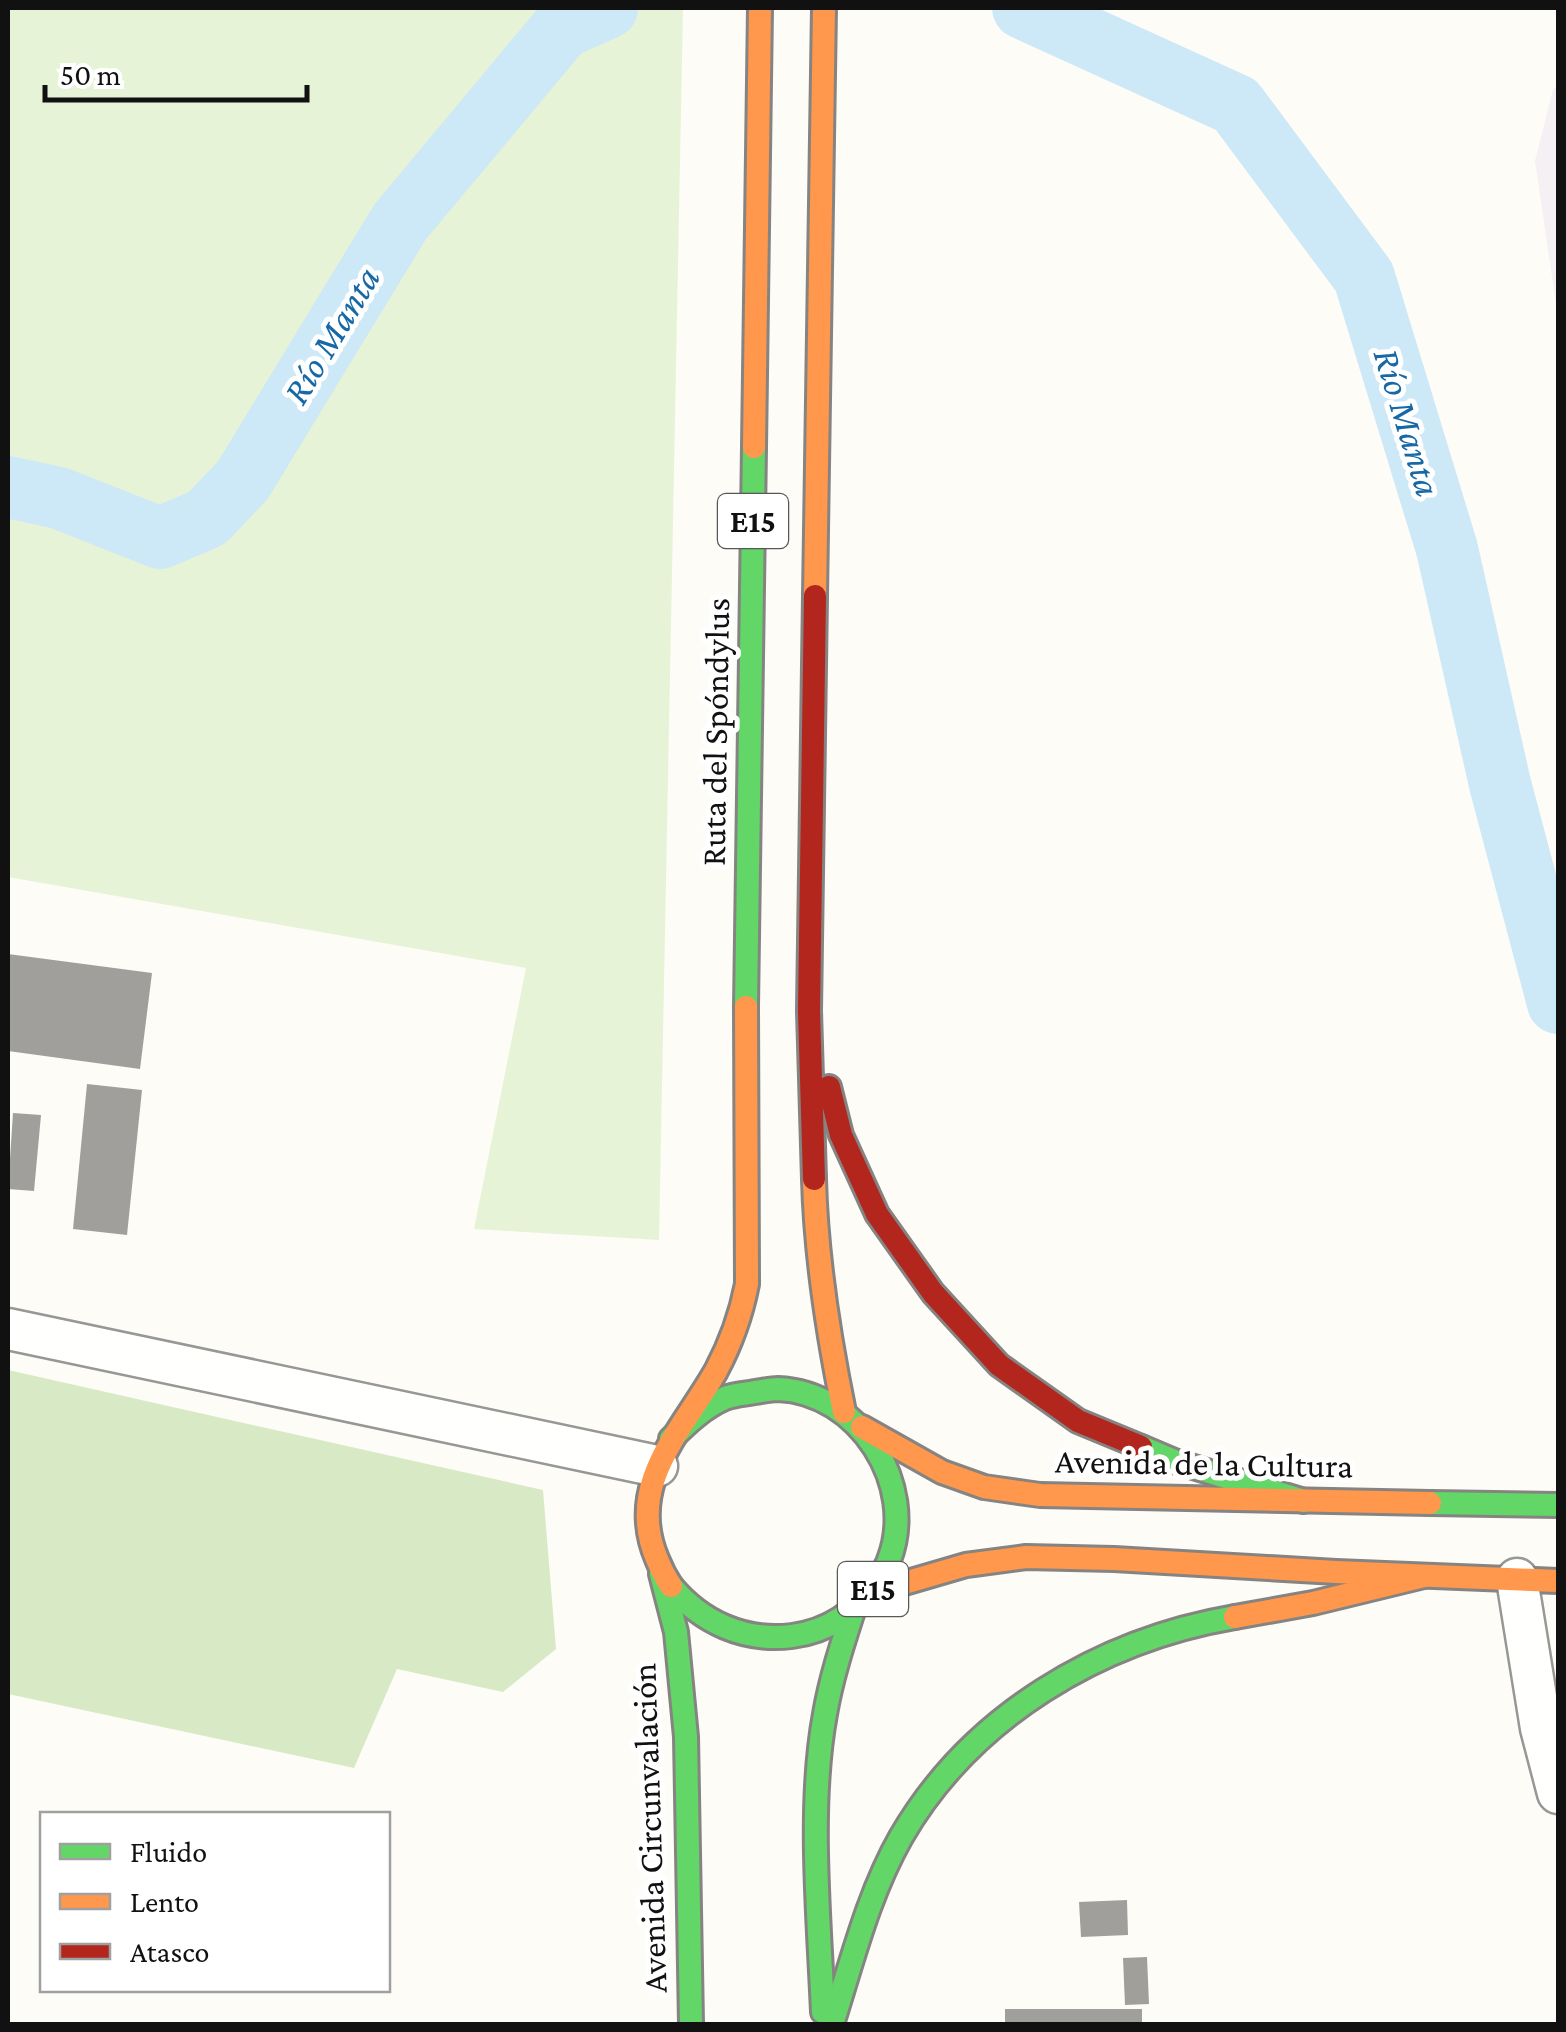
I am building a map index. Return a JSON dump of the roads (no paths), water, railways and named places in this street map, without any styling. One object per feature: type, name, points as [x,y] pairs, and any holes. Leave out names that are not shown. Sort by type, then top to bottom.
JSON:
[{"type":"main road","name":"Ruta del Spóndylus","points":[[664,1453],[730,1340],[746,1288],[760,8]]},
{"type":"main road","name":"E15","points":[[664,1453],[649,1492],[651,1546],[661,1571],[682,1601],[713,1624],[748,1637],[786,1639],[822,1630],[853,1611],[870,1593],[889,1562],[897,1527],[896,1491],[884,1457],[853,1419],[828,1332],[815,1233],[810,1011],[824,8]]},
{"type":"main road","points":[[810,1011],[841,1135],[878,1214],[933,1294],[999,1364],[1078,1421],[1174,1461],[1304,1500]]},
{"type":"main road","points":[[664,1453],[699,1413],[733,1395],[771,1389],[809,1394],[853,1419]]},
{"type":"main road","name":"Avenida de la Cultura","points":[[853,1419],[942,1472],[984,1487],[1040,1495],[1553,1505]]},
{"type":"main road","points":[[870,1593],[969,1564],[1024,1557],[1543,1580]]},
{"type":"main road","name":"Avenida Circunvalación","points":[[661,1571],[676,1632],[686,1737],[691,2024]]},
{"type":"main road","points":[[832,2024],[878,1886],[901,1837],[929,1792],[966,1752],[1005,1719],[1090,1664],[1176,1629],[1424,1576]]},
{"type":"main road","name":"E15","points":[[823,2024],[818,1786],[824,1717],[853,1611]]},
{"type":"street","points":[[8,1329],[664,1453]]},
{"type":"street","points":[[1543,1580],[1540,1728],[1558,1794]]},
{"type":"waterway","name":"Río Manta","points":[[8,487],[59,498],[160,538],[207,518],[243,480],[400,222],[562,28],[607,8]]},
{"type":"waterway","name":"Río Manta","points":[[1023,8],[1236,105],[1364,277],[1447,549],[1500,784],[1558,1003]]}]
